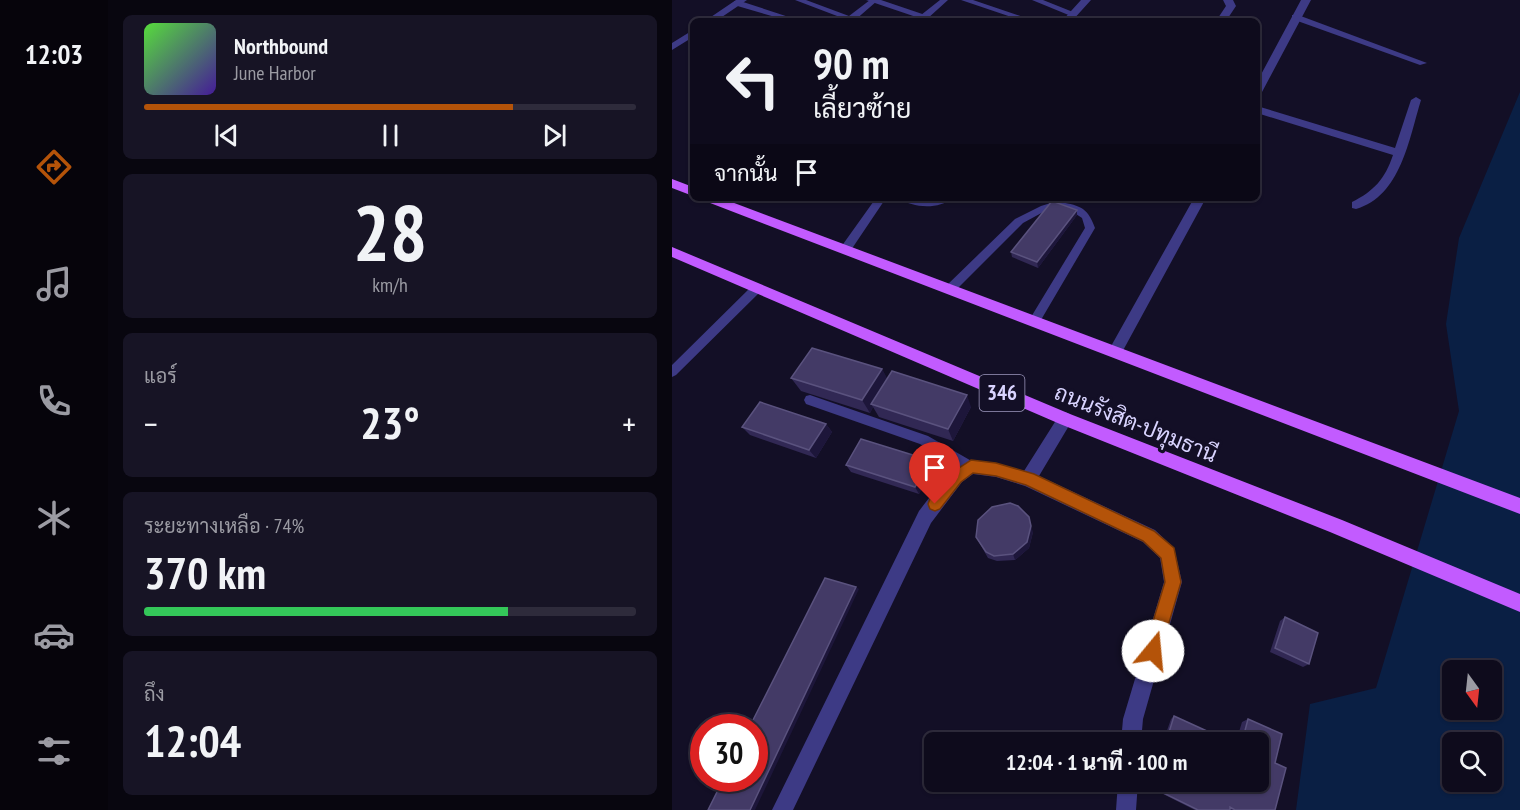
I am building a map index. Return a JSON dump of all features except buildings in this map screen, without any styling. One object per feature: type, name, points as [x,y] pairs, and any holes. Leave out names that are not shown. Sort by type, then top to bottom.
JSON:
[{"type":"main road","points":[[672,183],[690,191]]},
{"type":"main road","points":[[720,201],[1520,506]]},
{"type":"main road","name":"ถนนรังสิต-ปทุมธานี","points":[[672,252],[1065,419],[1336,526],[1520,603]]},
{"type":"street","points":[[872,0],[930,18]]},
{"type":"street","points":[[1070,18],[1086,0]]},
{"type":"street","points":[[1223,18],[1231,6],[1228,0]]},
{"type":"street","points":[[1260,86],[1306,0]]},
{"type":"street","points":[[715,18],[739,2]]},
{"type":"street","points":[[672,47],[690,35]]},
{"type":"street","points":[[1356,205],[1374,196],[1394,168],[1416,100]]},
{"type":"street","points":[[1260,111],[1399,153]]},
{"type":"street","points":[[1115,352],[1198,201]]},
{"type":"street","points":[[1028,479],[1065,419]]},
{"type":"street","points":[[782,810],[925,518],[956,477],[971,466],[1028,479],[1149,536],[1168,554],[1173,582],[1132,719],[1131,732]]},
{"type":"street","points":[[1126,810],[1127,792]]},
{"type":"lane","points":[[799,0],[844,18]]},
{"type":"lane","points":[[851,18],[872,0]]},
{"type":"lane","points":[[924,16],[944,0]]},
{"type":"lane","points":[[965,0],[1022,18]]},
{"type":"lane","points":[[1036,0],[1070,18]]},
{"type":"lane","points":[[739,2],[788,18]]},
{"type":"lane","points":[[1295,17],[1423,63]]},
{"type":"lane","points":[[846,250],[879,201]]},
{"type":"lane","points":[[916,201],[927,204],[942,201]]},
{"type":"lane","points":[[949,290],[1019,221],[1057,204],[1076,209],[1086,216],[1090,228],[1034,322]]},
{"type":"lane","points":[[672,372],[756,289]]},
{"type":"lane","points":[[810,400],[924,440],[971,466]]},
{"type":"water","points":[[1520,92],[1520,810],[1296,810],[1310,704],[1376,688],[1459,411],[1446,324],[1459,238]]},
{"type":"route","points":[[935,504],[956,477],[971,466],[1028,479],[1149,536],[1168,554],[1173,582],[1153,651]]}]
